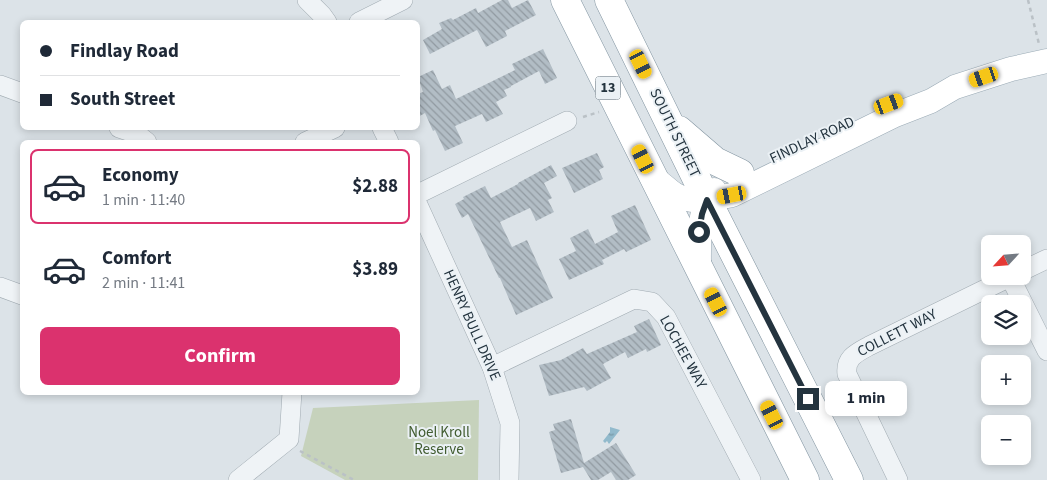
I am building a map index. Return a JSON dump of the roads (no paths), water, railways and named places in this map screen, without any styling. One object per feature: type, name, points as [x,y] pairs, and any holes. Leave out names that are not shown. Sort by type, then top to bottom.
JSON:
[{"type":"highway","name":"13","points":[[565,0],[805,480]]},
{"type":"highway","name":"SOUTH STREET","points":[[609,0],[707,200],[849,480]]},
{"type":"highway","points":[[668,118],[715,161],[740,173]]},
{"type":"main road","name":"FINDLAY ROAD","points":[[652,177],[675,194],[690,200],[707,200],[732,195],[895,114],[931,101],[955,88],[1011,70],[1044,54]]},
{"type":"main road","name":"FINDLAY ROAD","points":[[699,270],[699,232],[702,214],[707,200],[721,182],[889,104],[923,91],[955,88]]},
{"type":"street","points":[[307,0],[325,20]]},
{"type":"street","points":[[363,20],[403,0]]},
{"type":"street","points":[[0,86],[20,93]]},
{"type":"street","points":[[420,193],[567,121]]},
{"type":"street","points":[[125,130],[137,134],[144,140]]},
{"type":"street","points":[[308,140],[330,130]]},
{"type":"street","name":"HENRY BULL DRIVE","points":[[420,209],[492,367],[510,423],[509,480]]},
{"type":"street","name":"COLLETT WAY","points":[[1031,267],[1047,259]]},
{"type":"street","name":"COLLETT WAY","points":[[898,480],[847,374],[846,368],[850,358],[869,346],[994,285]]},
{"type":"street","points":[[1019,285],[1047,352]]},
{"type":"street","points":[[0,287],[20,294]]},
{"type":"street","name":"LOCHEE WAY","points":[[492,367],[634,299],[652,302],[666,317],[751,480]]},
{"type":"street","points":[[238,480],[288,439],[292,395]]},
{"type":"water","points":[[610,427],[620,430],[609,444],[607,441],[605,443],[603,441],[610,432]]},
{"type":"park label","name":"Noel Kroll Reserve","points":[[439,440]]}]
